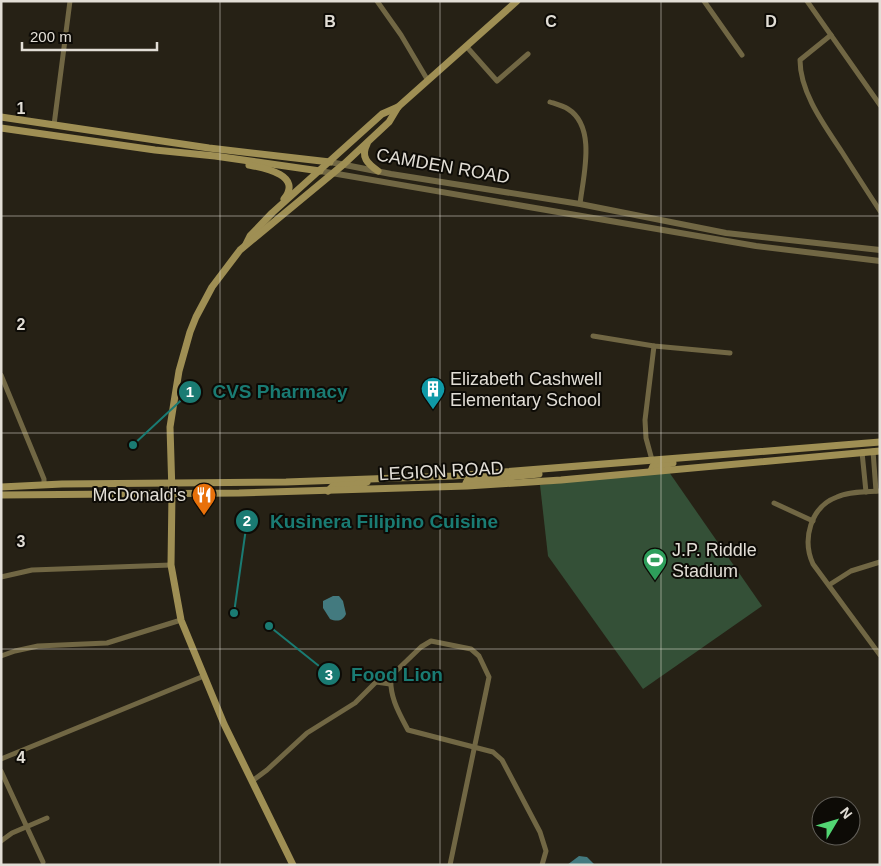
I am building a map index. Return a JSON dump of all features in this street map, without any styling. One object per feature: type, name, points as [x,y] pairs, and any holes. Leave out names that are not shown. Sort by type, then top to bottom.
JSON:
[{"type":"main road","points":[[246,244],[257,238],[344,164],[389,122],[398,107],[517,1]]},
{"type":"main road","points":[[293,865],[224,724],[181,620],[172,565],[170,426],[175,389],[184,350],[196,317],[212,287],[246,244],[250,236],[272,213],[382,114],[398,107]]},
{"type":"main road","name":"CAMDEN ROAD","points":[[3,118],[210,148],[330,162]]},
{"type":"main road","name":"CAMDEN ROAD","points":[[1,128],[155,150],[320,170]]},
{"type":"main road","points":[[368,141],[364,149],[366,162],[378,171]]},
{"type":"main road","points":[[215,156],[281,174],[288,184],[289,190],[272,213]]},
{"type":"main road","name":"LEGION ROAD","points":[[1,487],[172,482],[327,481],[460,476],[880,442]]},
{"type":"main road","points":[[771,460],[778,457],[854,448],[857,444]]},
{"type":"main road","points":[[862,452],[865,448],[880,446]]},
{"type":"main road","name":"LEGION ROAD","points":[[1,495],[328,491],[467,486],[562,480],[876,451]]},
{"type":"main road","points":[[650,472],[653,466],[718,459],[727,454]]},
{"type":"main road","points":[[467,486],[467,481],[538,474],[556,468]]},
{"type":"main road","points":[[385,489],[396,485],[458,482],[460,476]]},
{"type":"main road","points":[[328,491],[332,486],[362,484],[372,479]]},
{"type":"main road","points":[[261,492],[280,488],[325,486],[327,481]]},
{"type":"street","points":[[54,125],[70,1]]},
{"type":"street","points":[[377,1],[408,46],[428,80]]},
{"type":"street","points":[[704,1],[742,55]]},
{"type":"street","points":[[807,1],[880,105]]},
{"type":"street","points":[[831,35],[800,60],[800,70],[818,116],[880,211]]},
{"type":"street","points":[[466,46],[497,81],[528,54]]},
{"type":"street","points":[[550,102],[569,110],[582,124],[585,135],[586,156],[580,204]]},
{"type":"street","name":"CAMDEN ROAD","points":[[330,162],[580,204],[726,233],[880,250]]},
{"type":"street","name":"CAMDEN ROAD","points":[[320,170],[756,246],[880,261]]},
{"type":"street","points":[[593,336],[654,346],[730,353]]},
{"type":"street","points":[[652,460],[646,438],[645,420],[654,346]]},
{"type":"street","points":[[1,376],[44,479],[44,485]]},
{"type":"street","points":[[1,393],[9,392]]},
{"type":"street","points":[[876,451],[878,491],[846,494],[831,499],[820,508],[813,521],[807,542],[810,556],[879,652]]},
{"type":"street","points":[[862,452],[866,492]]},
{"type":"street","points":[[774,503],[813,521]]},
{"type":"street","points":[[829,585],[851,571],[880,562]]},
{"type":"street","points":[[1,577],[32,570],[172,565]]},
{"type":"street","points":[[1,656],[38,646],[108,643],[181,620]]},
{"type":"street","points":[[252,781],[268,770],[307,733],[355,703],[376,682],[388,676],[421,647],[432,641],[470,649],[479,656],[489,677],[450,865]]},
{"type":"street","points":[[1,759],[204,676]]},
{"type":"street","points":[[383,684],[388,676]]},
{"type":"street","points":[[388,676],[394,703],[408,730],[494,752],[502,760],[540,832],[546,851],[542,865]]},
{"type":"street","points":[[376,682],[390,684]]},
{"type":"street","points":[[1,771],[43,862]]},
{"type":"street","points":[[1,841],[12,833],[47,818]]},
{"type":"green space","name":"J.P. Riddle Stadium","points":[[669,472],[762,606],[643,689],[548,556],[540,485]]},
{"type":"water","points":[[333,596],[339,596],[343,601],[346,614],[340,620],[330,619],[323,608],[323,601]]},
{"type":"water","points":[[579,856],[587,857],[595,865],[567,865]]},
{"type":"place","name":"Elizabeth Cashwell Elementary School","points":[[433,410]]},
{"type":"place","name":"CVS Pharmacy","points":[[133,445]]},
{"type":"place","name":"McDonald's","points":[[204,516]]},
{"type":"place","name":"J.P. Riddle Stadium","points":[[655,581]]},
{"type":"place","name":"Kusinera Filipino Cuisine","points":[[234,613]]},
{"type":"place","name":"Food Lion","points":[[269,626]]}]
